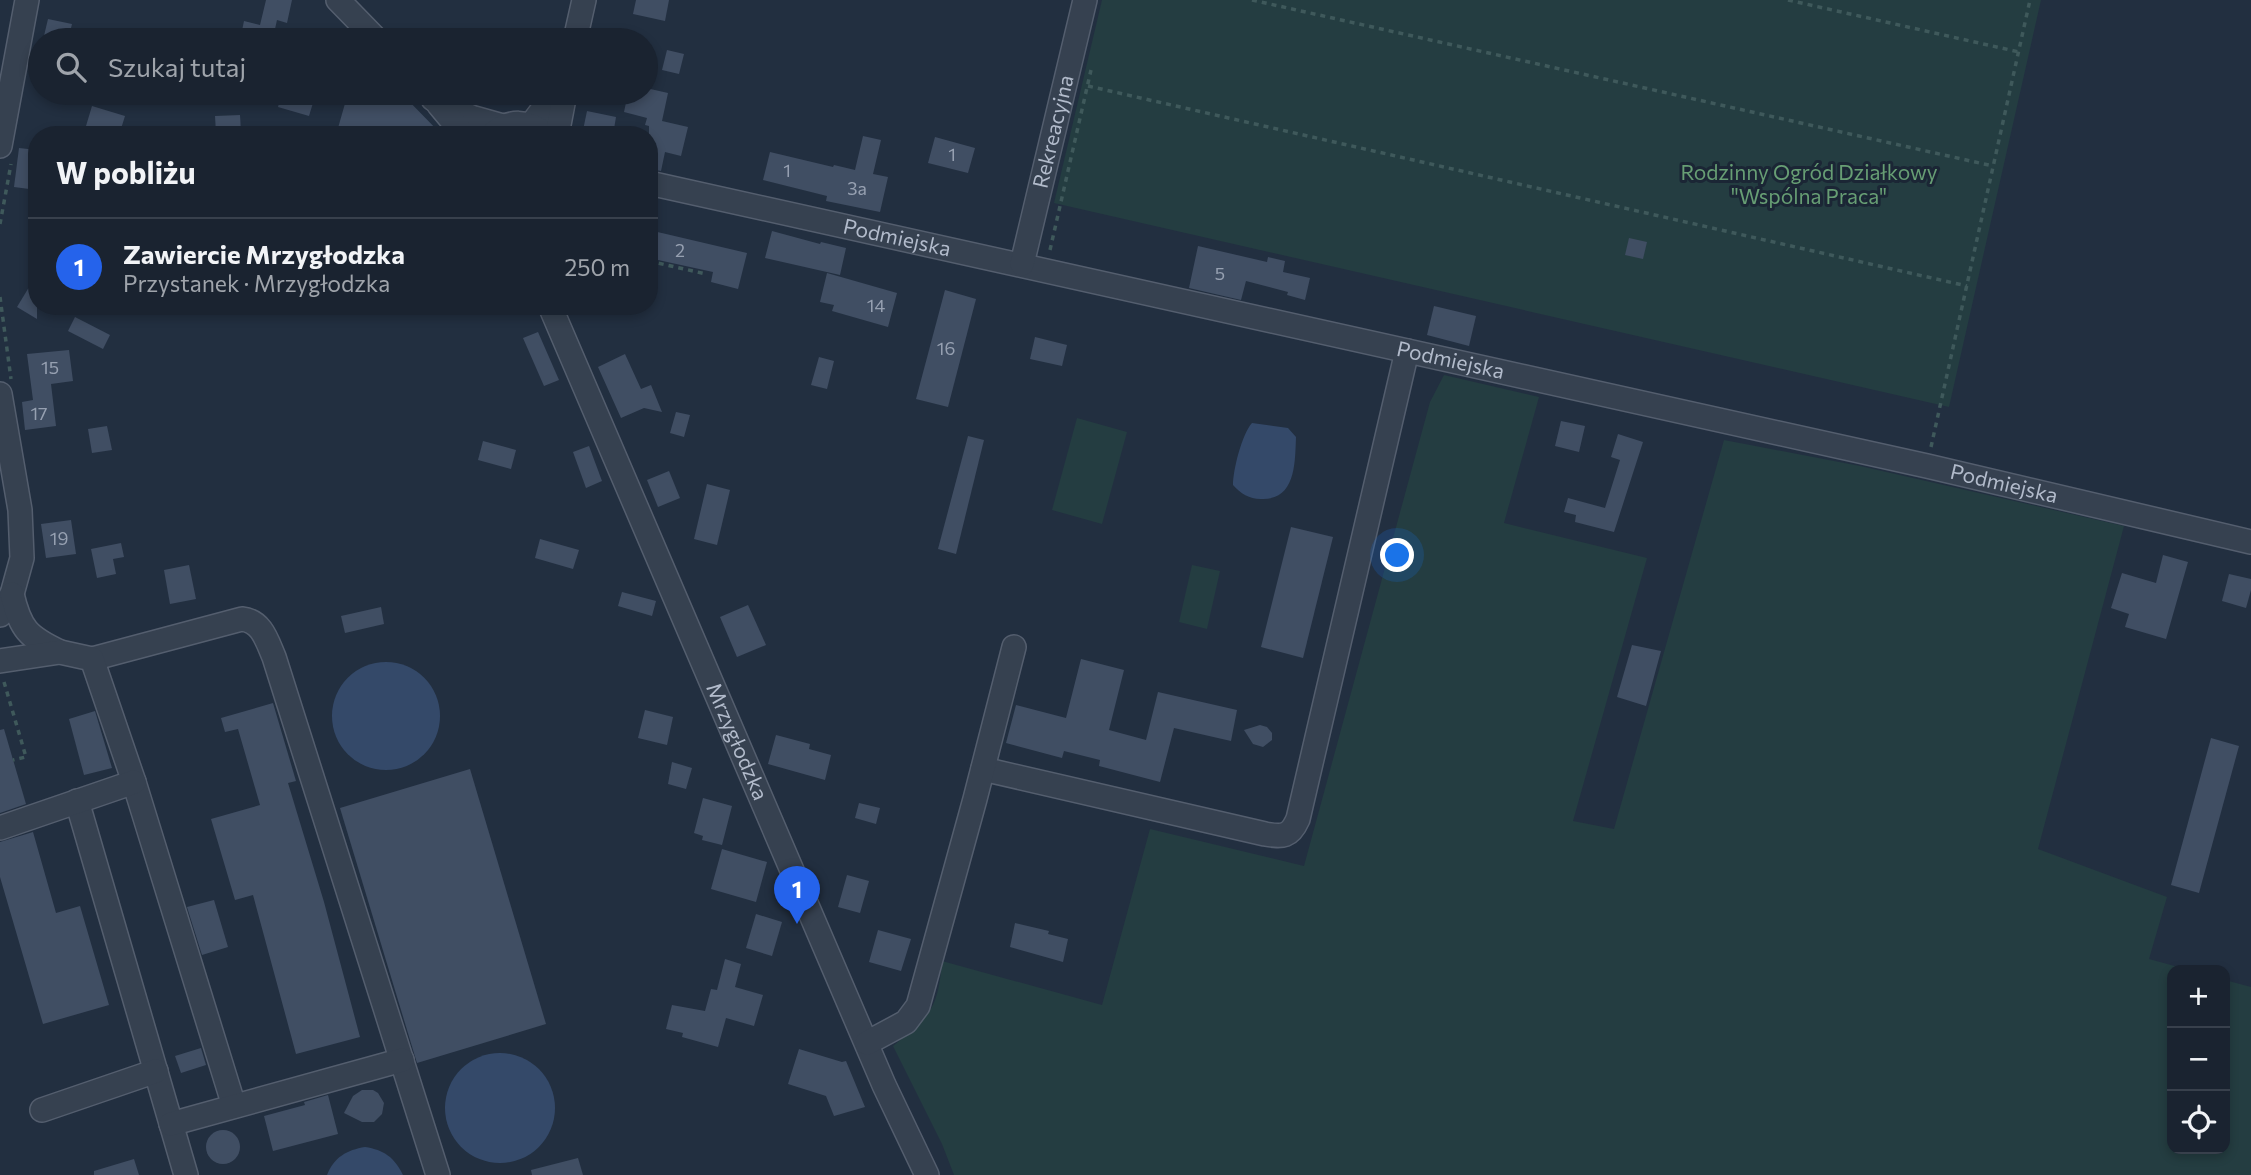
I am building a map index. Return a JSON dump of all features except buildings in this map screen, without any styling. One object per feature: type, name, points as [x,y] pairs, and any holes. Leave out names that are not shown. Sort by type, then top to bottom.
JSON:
[{"type":"street","points":[[0,146],[10,34],[26,0]]},
{"type":"street","points":[[338,0],[365,28]]},
{"type":"street","points":[[578,28],[584,0]]},
{"type":"street","name":"Rekreacyjna","points":[[1022,264],[1085,0]]},
{"type":"street","points":[[438,105],[456,126]]},
{"type":"street","points":[[448,105],[489,126]]},
{"type":"street","points":[[541,126],[550,105]]},
{"type":"street","points":[[559,126],[563,105]]},
{"type":"street","points":[[507,126],[515,123],[525,126]]},
{"type":"street","name":"Podmiejska","points":[[658,185],[1927,466],[2251,542]]},
{"type":"street","name":"Mrzygłodzka","points":[[554,315],[867,1043],[927,1175]]},
{"type":"street","points":[[983,769],[1265,834],[1278,836],[1293,829],[1407,351]]},
{"type":"street","points":[[0,394],[21,524],[22,558],[12,594],[0,615]]},
{"type":"street","points":[[12,594],[16,614],[29,635],[60,652],[92,659],[230,621],[248,620],[261,629],[274,657],[438,1175]]},
{"type":"street","points":[[867,1043],[906,1022],[918,1006],[1014,648]]},
{"type":"street","points":[[1,667],[60,652]]},
{"type":"street","points":[[92,659],[134,782],[234,1106]]},
{"type":"street","points":[[0,828],[134,782]]},
{"type":"street","points":[[77,801],[186,1175]]},
{"type":"street","points":[[171,1124],[402,1060]]},
{"type":"street","points":[[42,1110],[156,1071]]},
{"type":"path","points":[[1252,0],[1993,166]]},
{"type":"path","points":[[1788,0],[2019,52]]},
{"type":"path","points":[[1927,466],[2030,0]]},
{"type":"path","points":[[1046,270],[1093,61]]},
{"type":"path","points":[[1088,86],[1967,286]]},
{"type":"path","points":[[658,263],[706,274]]},
{"type":"path","points":[[1,667],[26,757],[13,761]]},
{"type":"green space","name":"Rodzinny Ogród Działkowy \"Wspólna Praca\"","points":[[1102,0],[2041,0],[1949,407],[1054,203]]},
{"type":"green space","points":[[1444,375],[1539,397],[1504,523],[1647,558],[1573,821],[1614,829],[1724,440],[1860,466],[2124,526],[2038,849],[2167,897],[2149,959],[2171,965],[2167,965],[2167,1154],[2230,1154],[2230,981],[2251,987],[2251,1175],[954,1175],[942,1144],[893,1046],[930,1011],[938,991],[942,961],[1102,1005],[1150,829],[1304,866],[1430,402]]},
{"type":"green space","points":[[1077,418],[1127,432],[1102,524],[1052,510]]},
{"type":"green space","points":[[1192,565],[1220,571],[1207,629],[1179,622]]},
{"type":"water","points":[[1252,423],[1288,428],[1296,437],[1294,468],[1288,486],[1274,497],[1250,497],[1233,485],[1239,452]]},
{"type":"water","points":[[386,662],[407,666],[424,678],[436,695],[440,716],[436,737],[424,754],[407,766],[386,770],[365,766],[348,754],[336,737],[332,716],[336,695],[348,678],[365,666]]},
{"type":"water","points":[[500,1053],[521,1057],[539,1069],[551,1087],[555,1108],[551,1129],[539,1147],[521,1159],[500,1163],[479,1159],[461,1147],[449,1129],[445,1108],[449,1087],[461,1069],[479,1057]]},
{"type":"water","points":[[365,1147],[388,1155],[403,1175],[327,1175],[333,1163],[342,1155]]},
{"type":"place","name":"Zawiercie Mrzygłodzka","points":[[797,924]]}]
